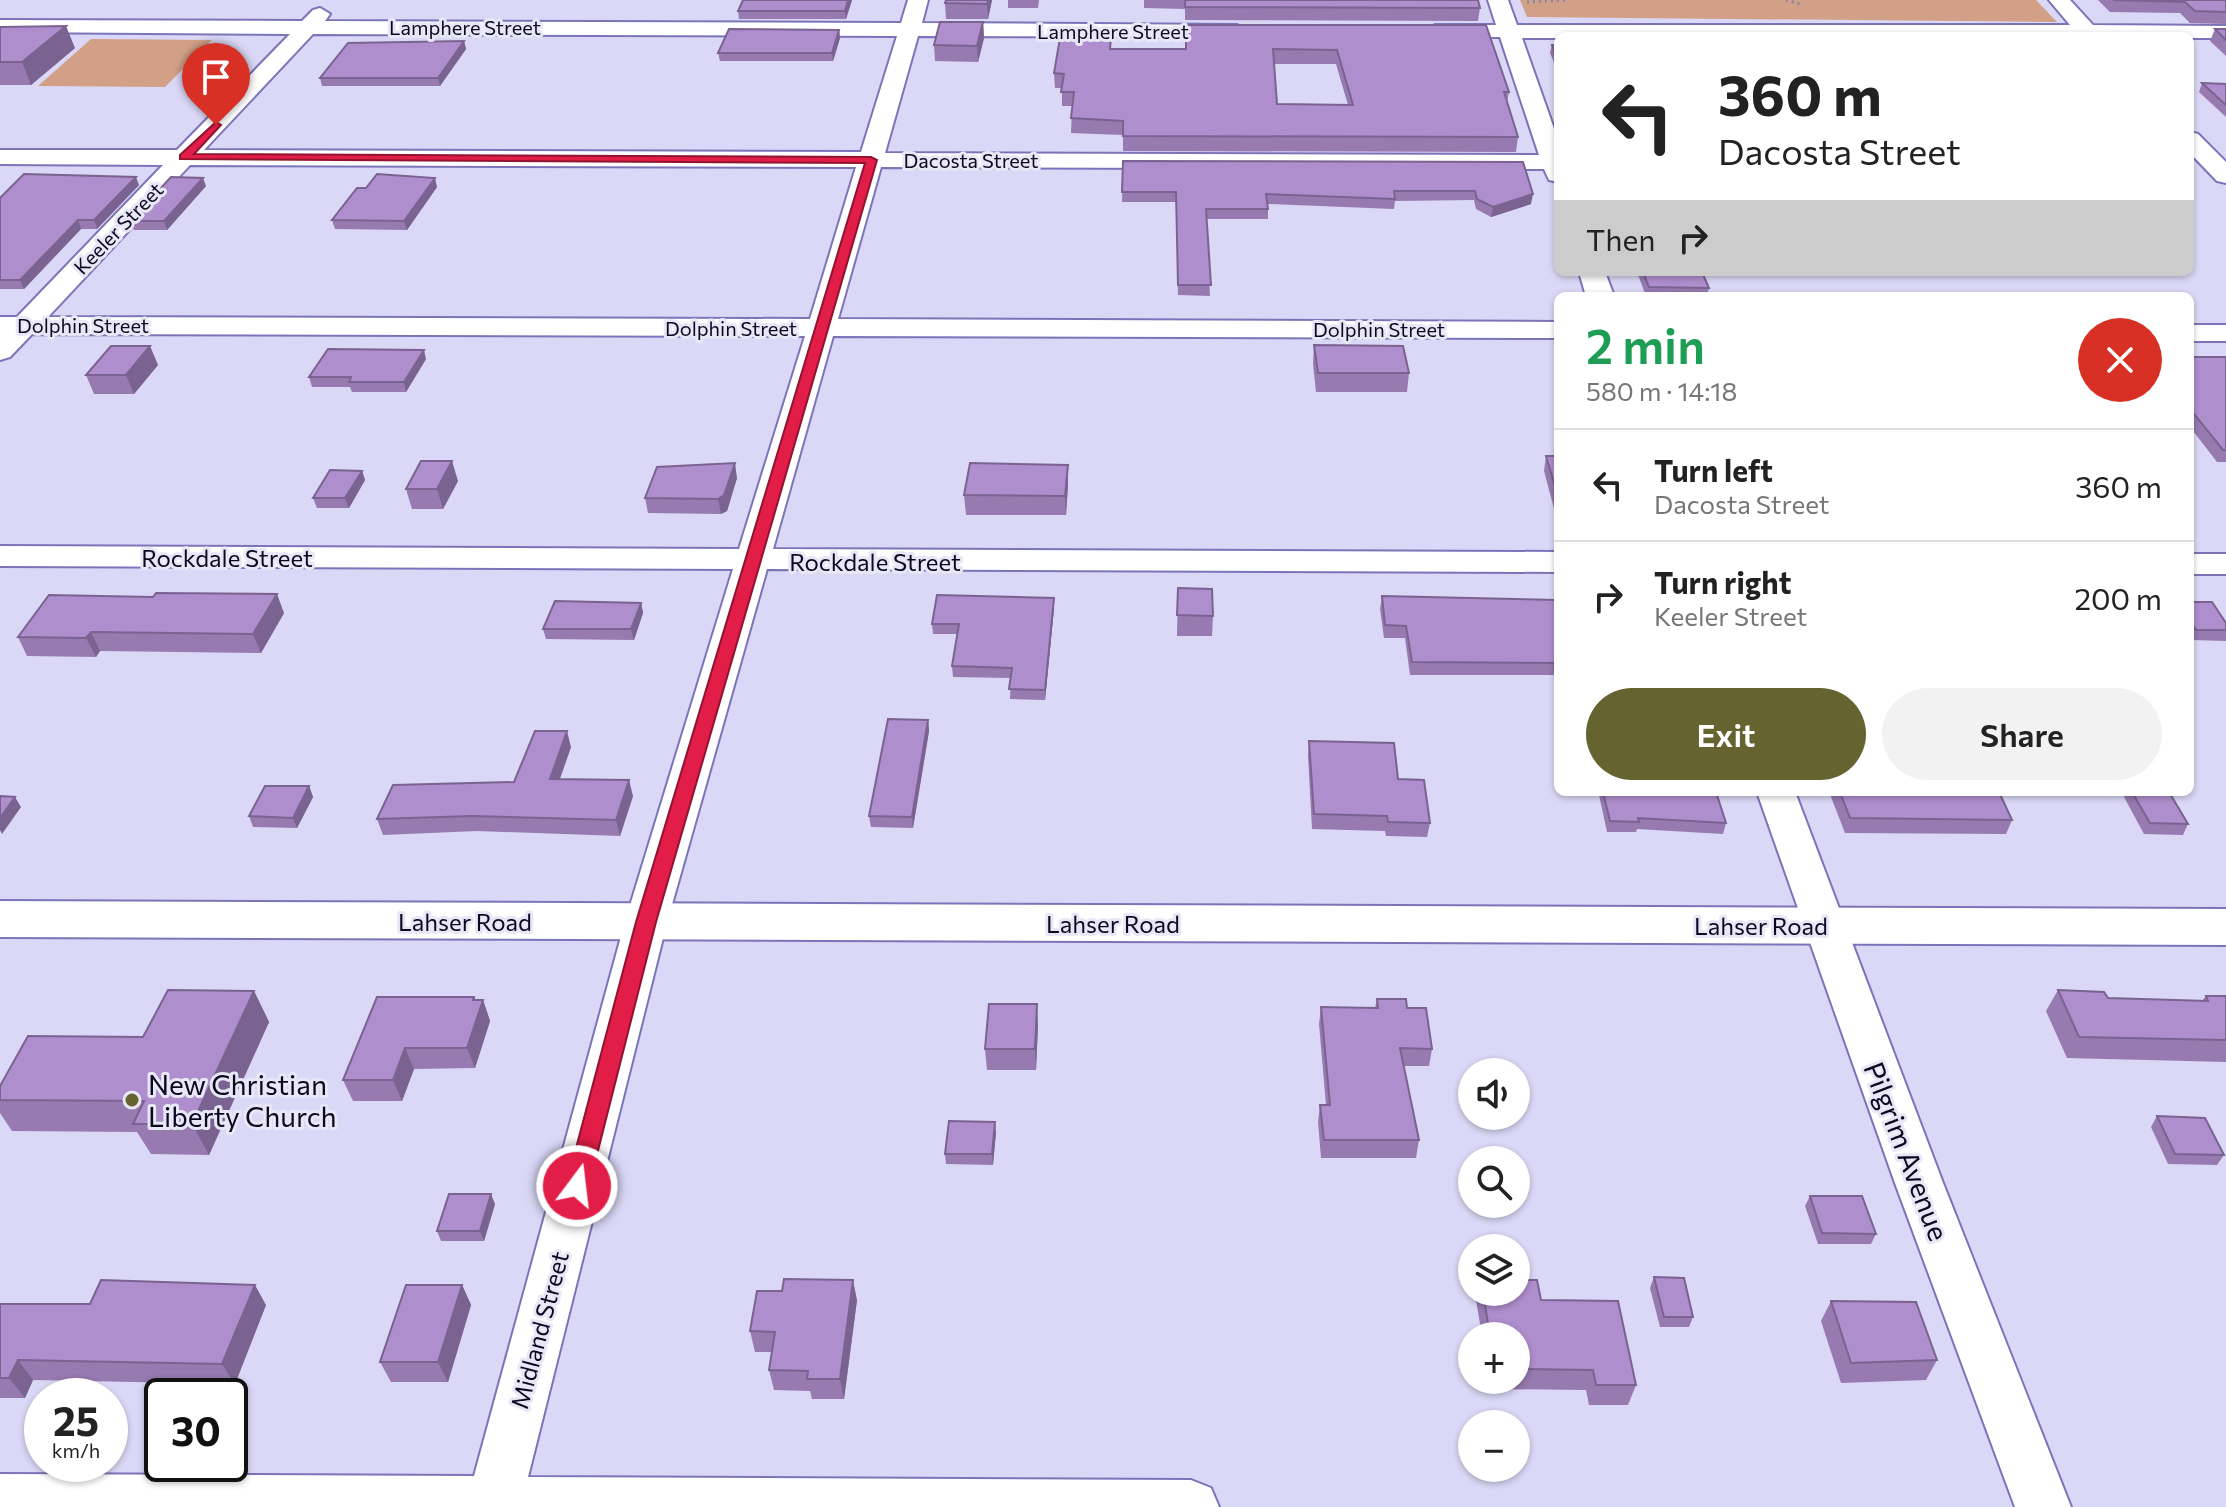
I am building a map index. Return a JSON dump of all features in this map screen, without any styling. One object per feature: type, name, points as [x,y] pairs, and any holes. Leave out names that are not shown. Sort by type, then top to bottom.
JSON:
[{"type":"main road","name":"Lahser Road","points":[[0,919],[2226,927]]},
{"type":"street","name":"Keeler Street","points":[[0,351],[13,325],[185,157],[334,0]]},
{"type":"street","points":[[2059,0],[2088,32]]},
{"type":"street","points":[[1498,1],[1554,159]]},
{"type":"street","name":"Lamphere Street","points":[[0,26],[309,26],[914,15],[1253,31]]},
{"type":"street","name":"Midland Street","points":[[493,1505],[646,922],[914,15]]},
{"type":"street","points":[[1411,31],[1702,32]]},
{"type":"street","points":[[2194,32],[2226,32]]},
{"type":"street","points":[[2194,145],[2210,167]]},
{"type":"street","name":"Dacosta Street","points":[[0,157],[871,160],[1554,167]]},
{"type":"street","name":"Dolphin Street","points":[[13,325],[1554,330]]},
{"type":"street","points":[[2194,333],[2226,333]]},
{"type":"street","name":"Rockdale Street","points":[[0,556],[1554,562]]},
{"type":"street","points":[[2194,564],[2226,564]]},
{"type":"street","name":"Pilgrim Avenue","points":[[1777,796],[1823,926],[2043,1507]]},
{"type":"street","points":[[0,1501],[1191,1507]]},
{"type":"path","points":[[1498,1],[1566,0]]},
{"type":"shaded area","points":[[1520,0],[2036,0],[2057,22],[1527,17]]},
{"type":"shaded area","points":[[91,39],[212,40],[165,87],[38,86]]},
{"type":"building","points":[[743,0],[848,0],[845,11],[738,11]]},
{"type":"building","points":[[946,0],[988,0],[987,4],[945,3]]},
{"type":"building","points":[[1185,0],[1478,0],[1480,8],[1185,7]]},
{"type":"building","points":[[2113,0],[2226,0],[2226,12],[2195,11],[2185,2]]},
{"type":"building","points":[[940,22],[983,22],[977,46],[934,45]]},
{"type":"building","points":[[1186,25],[1486,25],[1509,92],[1504,92],[1518,137],[1123,136],[1123,121],[1071,118],[1074,92],[1061,92],[1064,74],[1054,73],[1060,38],[1111,38],[1110,49],[1186,49]],"holes":[[[1273,49],[1337,50],[1353,105],[1277,104]]]},
{"type":"building","points":[[66,26],[22,62],[0,62],[0,27]]},
{"type":"building","points":[[729,29],[839,30],[832,53],[718,53]]},
{"type":"building","points":[[2215,29],[2226,29],[2226,40]]},
{"type":"building","points":[[464,41],[438,78],[320,78],[348,43]]},
{"type":"building","points":[[2202,83],[2226,84],[2226,105]]},
{"type":"building","points":[[1123,161],[1523,162],[1533,194],[1493,207],[1477,199],[1475,191],[1394,191],[1395,199],[1266,194],[1268,209],[1206,209],[1211,285],[1178,285],[1176,192],[1122,192]]},
{"type":"building","points":[[24,174],[136,177],[94,220],[78,220],[20,280],[0,280],[0,198]]},
{"type":"building","points":[[377,174],[435,178],[404,221],[332,220],[357,188],[366,188]]},
{"type":"building","points":[[171,177],[203,178],[164,221],[130,221]]},
{"type":"building","points":[[1645,276],[1704,276],[1709,288],[1649,287]]},
{"type":"building","points":[[1314,345],[1403,346],[1409,373],[1318,373]]},
{"type":"building","points":[[111,346],[150,346],[126,375],[86,375]]},
{"type":"building","points":[[328,349],[424,350],[404,382],[349,382],[351,377],[309,377]]},
{"type":"building","points":[[2194,357],[2226,357],[2226,450],[2194,414]]},
{"type":"building","points":[[1546,456],[1554,456],[1554,483]]},
{"type":"building","points":[[421,461],[452,461],[437,489],[406,489]]},
{"type":"building","points":[[735,463],[724,495],[718,499],[645,498],[657,467]]},
{"type":"building","points":[[970,463],[1068,465],[1065,496],[964,495]]},
{"type":"building","points":[[330,470],[362,471],[345,498],[313,498]]},
{"type":"building","points":[[1178,588],[1212,589],[1213,616],[1177,615]]},
{"type":"building","points":[[156,593],[277,594],[253,634],[91,632],[86,638],[18,637],[49,595],[153,597]]},
{"type":"building","points":[[937,595],[1054,598],[1045,690],[1009,689],[1012,668],[952,666],[959,624],[932,624]]},
{"type":"building","points":[[1382,596],[1554,600],[1554,663],[1412,662],[1406,626],[1385,625]]},
{"type":"building","points":[[555,601],[641,603],[631,629],[543,629]]},
{"type":"building","points":[[2194,602],[2212,602],[2226,623],[2226,630],[2196,630]]},
{"type":"building","points":[[888,719],[928,720],[912,817],[869,816]]},
{"type":"building","points":[[535,731],[567,731],[550,779],[629,780],[616,820],[472,816],[377,819],[393,785],[514,782]]},
{"type":"building","points":[[1309,741],[1394,743],[1398,779],[1424,780],[1430,823],[1388,822],[1387,816],[1314,814]]},
{"type":"building","points":[[265,786],[309,786],[293,818],[249,816]]},
{"type":"building","points":[[0,796],[15,797],[0,818]]},
{"type":"building","points":[[1604,796],[1717,796],[1726,823],[1638,818],[1639,822],[1610,821]]},
{"type":"building","points":[[1842,796],[2001,796],[2012,820],[1850,818]]},
{"type":"building","points":[[2134,796],[2171,796],[2188,824],[2150,823]]},
{"type":"building","points":[[168,990],[254,991],[192,1124],[133,1124],[144,1101],[0,1100],[0,1086],[28,1036],[143,1037]]},
{"type":"building","points":[[2058,990],[2104,992],[2108,998],[2208,1001],[2206,996],[2226,996],[2226,1040],[2079,1037]]},
{"type":"building","points":[[377,997],[474,997],[473,1000],[483,1000],[467,1048],[405,1048],[393,1080],[343,1080]]},
{"type":"building","points":[[1377,999],[1406,999],[1407,1008],[1426,1008],[1432,1049],[1400,1048],[1419,1140],[1324,1140],[1320,1105],[1330,1105],[1321,1007],[1378,1008]]},
{"type":"building","points":[[989,1004],[1037,1004],[1035,1049],[985,1049]]},
{"type":"building","points":[[2157,1116],[2205,1118],[2224,1155],[2175,1154]]},
{"type":"building","points":[[949,1121],[995,1122],[992,1154],[945,1154]]},
{"type":"building","points":[[449,1194],[491,1194],[480,1231],[437,1231]]},
{"type":"building","points":[[1810,1196],[1862,1196],[1876,1234],[1822,1233]]},
{"type":"building","points":[[1654,1277],[1684,1278],[1693,1317],[1664,1317]]},
{"type":"building","points":[[784,1279],[853,1280],[840,1379],[807,1379],[808,1371],[769,1370],[775,1332],[750,1331],[757,1291],[782,1291]]},
{"type":"building","points":[[101,1280],[255,1285],[222,1364],[18,1360],[9,1378],[0,1378],[0,1304],[90,1304]]},
{"type":"building","points":[[1530,1280],[1537,1280],[1541,1300],[1618,1301],[1636,1385],[1596,1385],[1593,1370],[1530,1369],[1530,1322],[1488,1322],[1485,1306],[1530,1306]]},
{"type":"building","points":[[406,1285],[462,1285],[438,1362],[380,1362]]},
{"type":"building","points":[[1831,1301],[1916,1302],[1937,1360],[1851,1363]]},
{"type":"place","name":"New Christian Liberty Church","points":[[132,1100]]},
{"type":"route","points":[[216,125],[185,157],[871,160],[646,922],[577,1186]]}]
